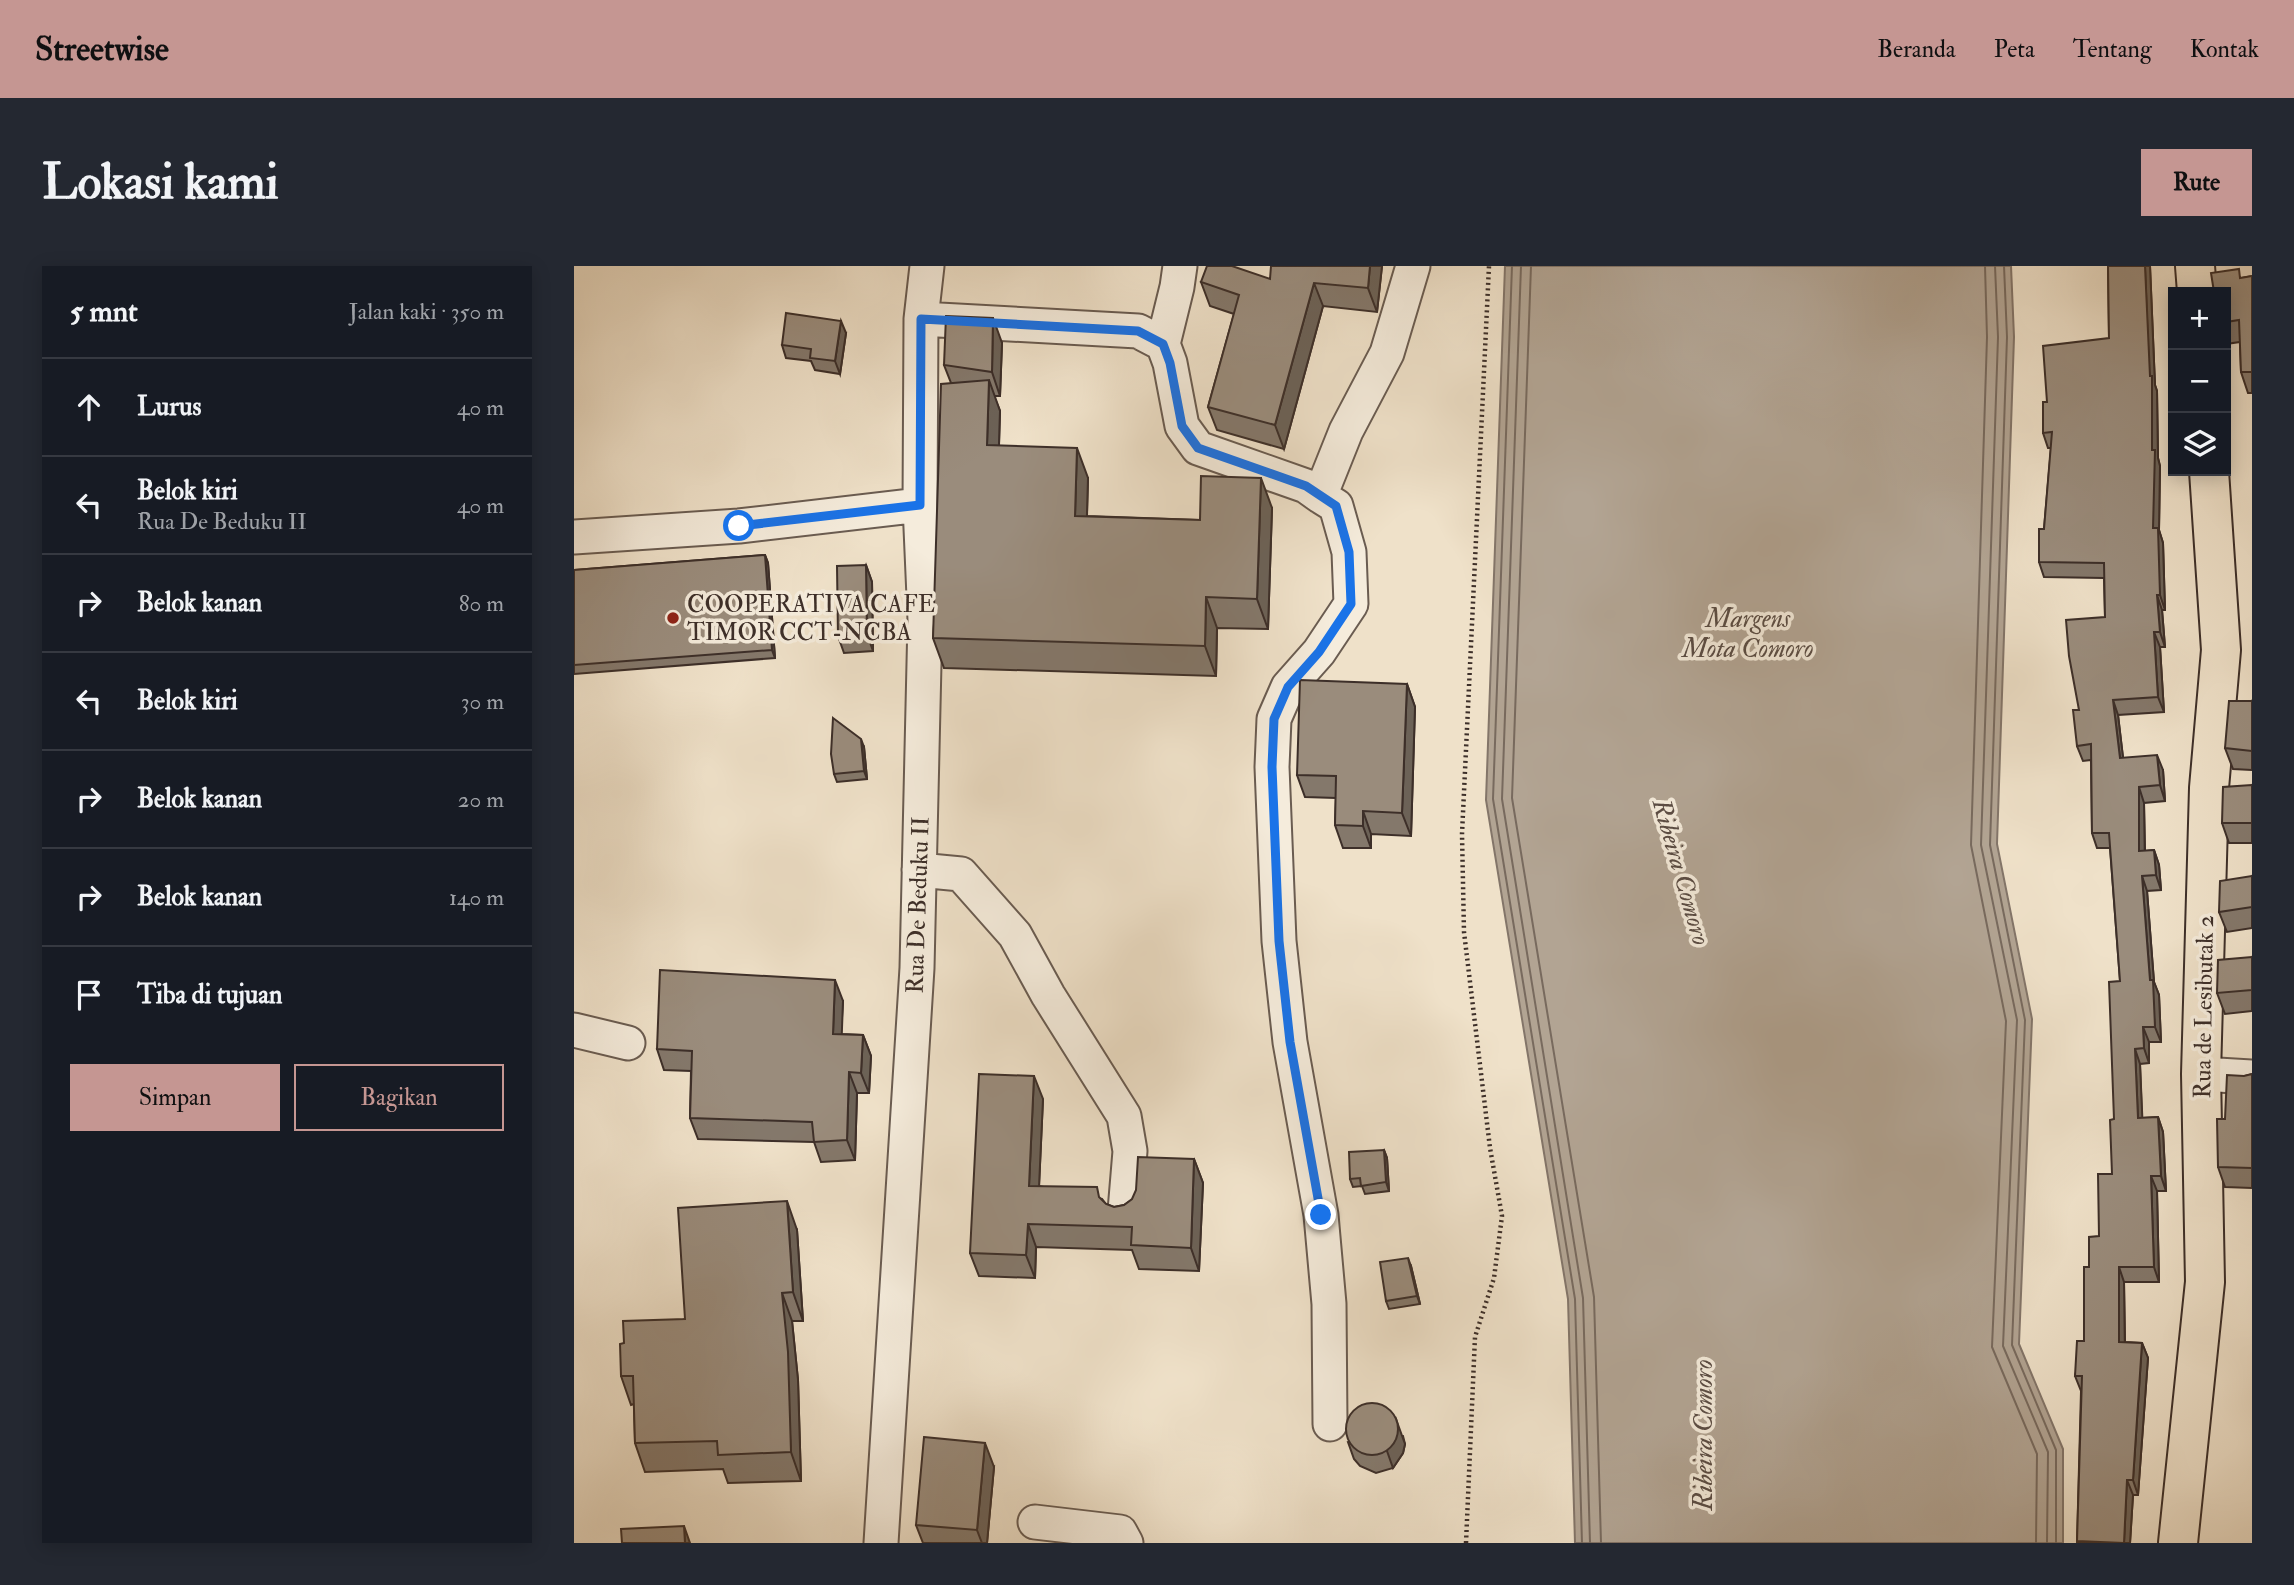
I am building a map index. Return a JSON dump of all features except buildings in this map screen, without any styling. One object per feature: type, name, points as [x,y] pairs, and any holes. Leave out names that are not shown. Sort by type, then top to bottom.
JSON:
[{"type":"main road","points":[[2195,266],[2197,287]]},
{"type":"main road","name":"Rua de Lesibutak 2","points":[[2178,1543],[2205,1282],[2201,1074],[2225,788],[2221,650],[2209,476]]},
{"type":"street","name":"Rua De Beduku II","points":[[881,1543],[917,968],[925,620],[920,505],[921,319],[927,266]]},
{"type":"street","points":[[1180,266],[1163,344],[1170,363],[1182,426],[1198,448],[1306,486],[1336,506],[1349,552],[1351,604],[1319,652],[1288,687],[1274,719],[1272,767],[1279,941],[1290,1042],[1321,1215],[1329,1304],[1330,1424]]},
{"type":"street","points":[[1320,496],[1346,430],[1387,353],[1413,266]]},
{"type":"street","points":[[921,319],[1138,331],[1163,344]]},
{"type":"street","points":[[574,537],[739,526],[920,505]]},
{"type":"street","points":[[919,870],[961,874],[1015,935],[1048,995],[1124,1116],[1130,1151],[1125,1210]]},
{"type":"street","points":[[574,1030],[628,1043]]},
{"type":"street","points":[[2201,1074],[2252,1077]]},
{"type":"street","points":[[1035,1522],[1120,1532],[1126,1543]]},
{"type":"path","points":[[1466,1543],[1475,1337],[1494,1278],[1502,1216],[1490,1149],[1464,932],[1462,834],[1489,266]]},
{"type":"water","name":"Margens Mota Comoro","points":[[1505,266],[2011,266],[2014,337],[1997,844],[2032,1019],[2019,1344],[2063,1449],[2063,1543],[1575,1543],[1568,1299],[1486,800]]},
{"type":"place","name":"COOPERATIVA CAFE TIMOR CCT-NCBA","points":[[673,618]]},
{"type":"route","points":[[739,526],[920,505],[921,319],[1138,331],[1163,344],[1170,363],[1182,426],[1198,448],[1306,486],[1336,506],[1349,552],[1351,604],[1319,652],[1288,687],[1274,719],[1272,767],[1279,941],[1290,1042],[1321,1215]]},
{"type":"water label","name":"Ribeira Comoro","points":[[1681,872]]},
{"type":"water label","name":"Ribeira Comoro","points":[[1704,1435]]}]
